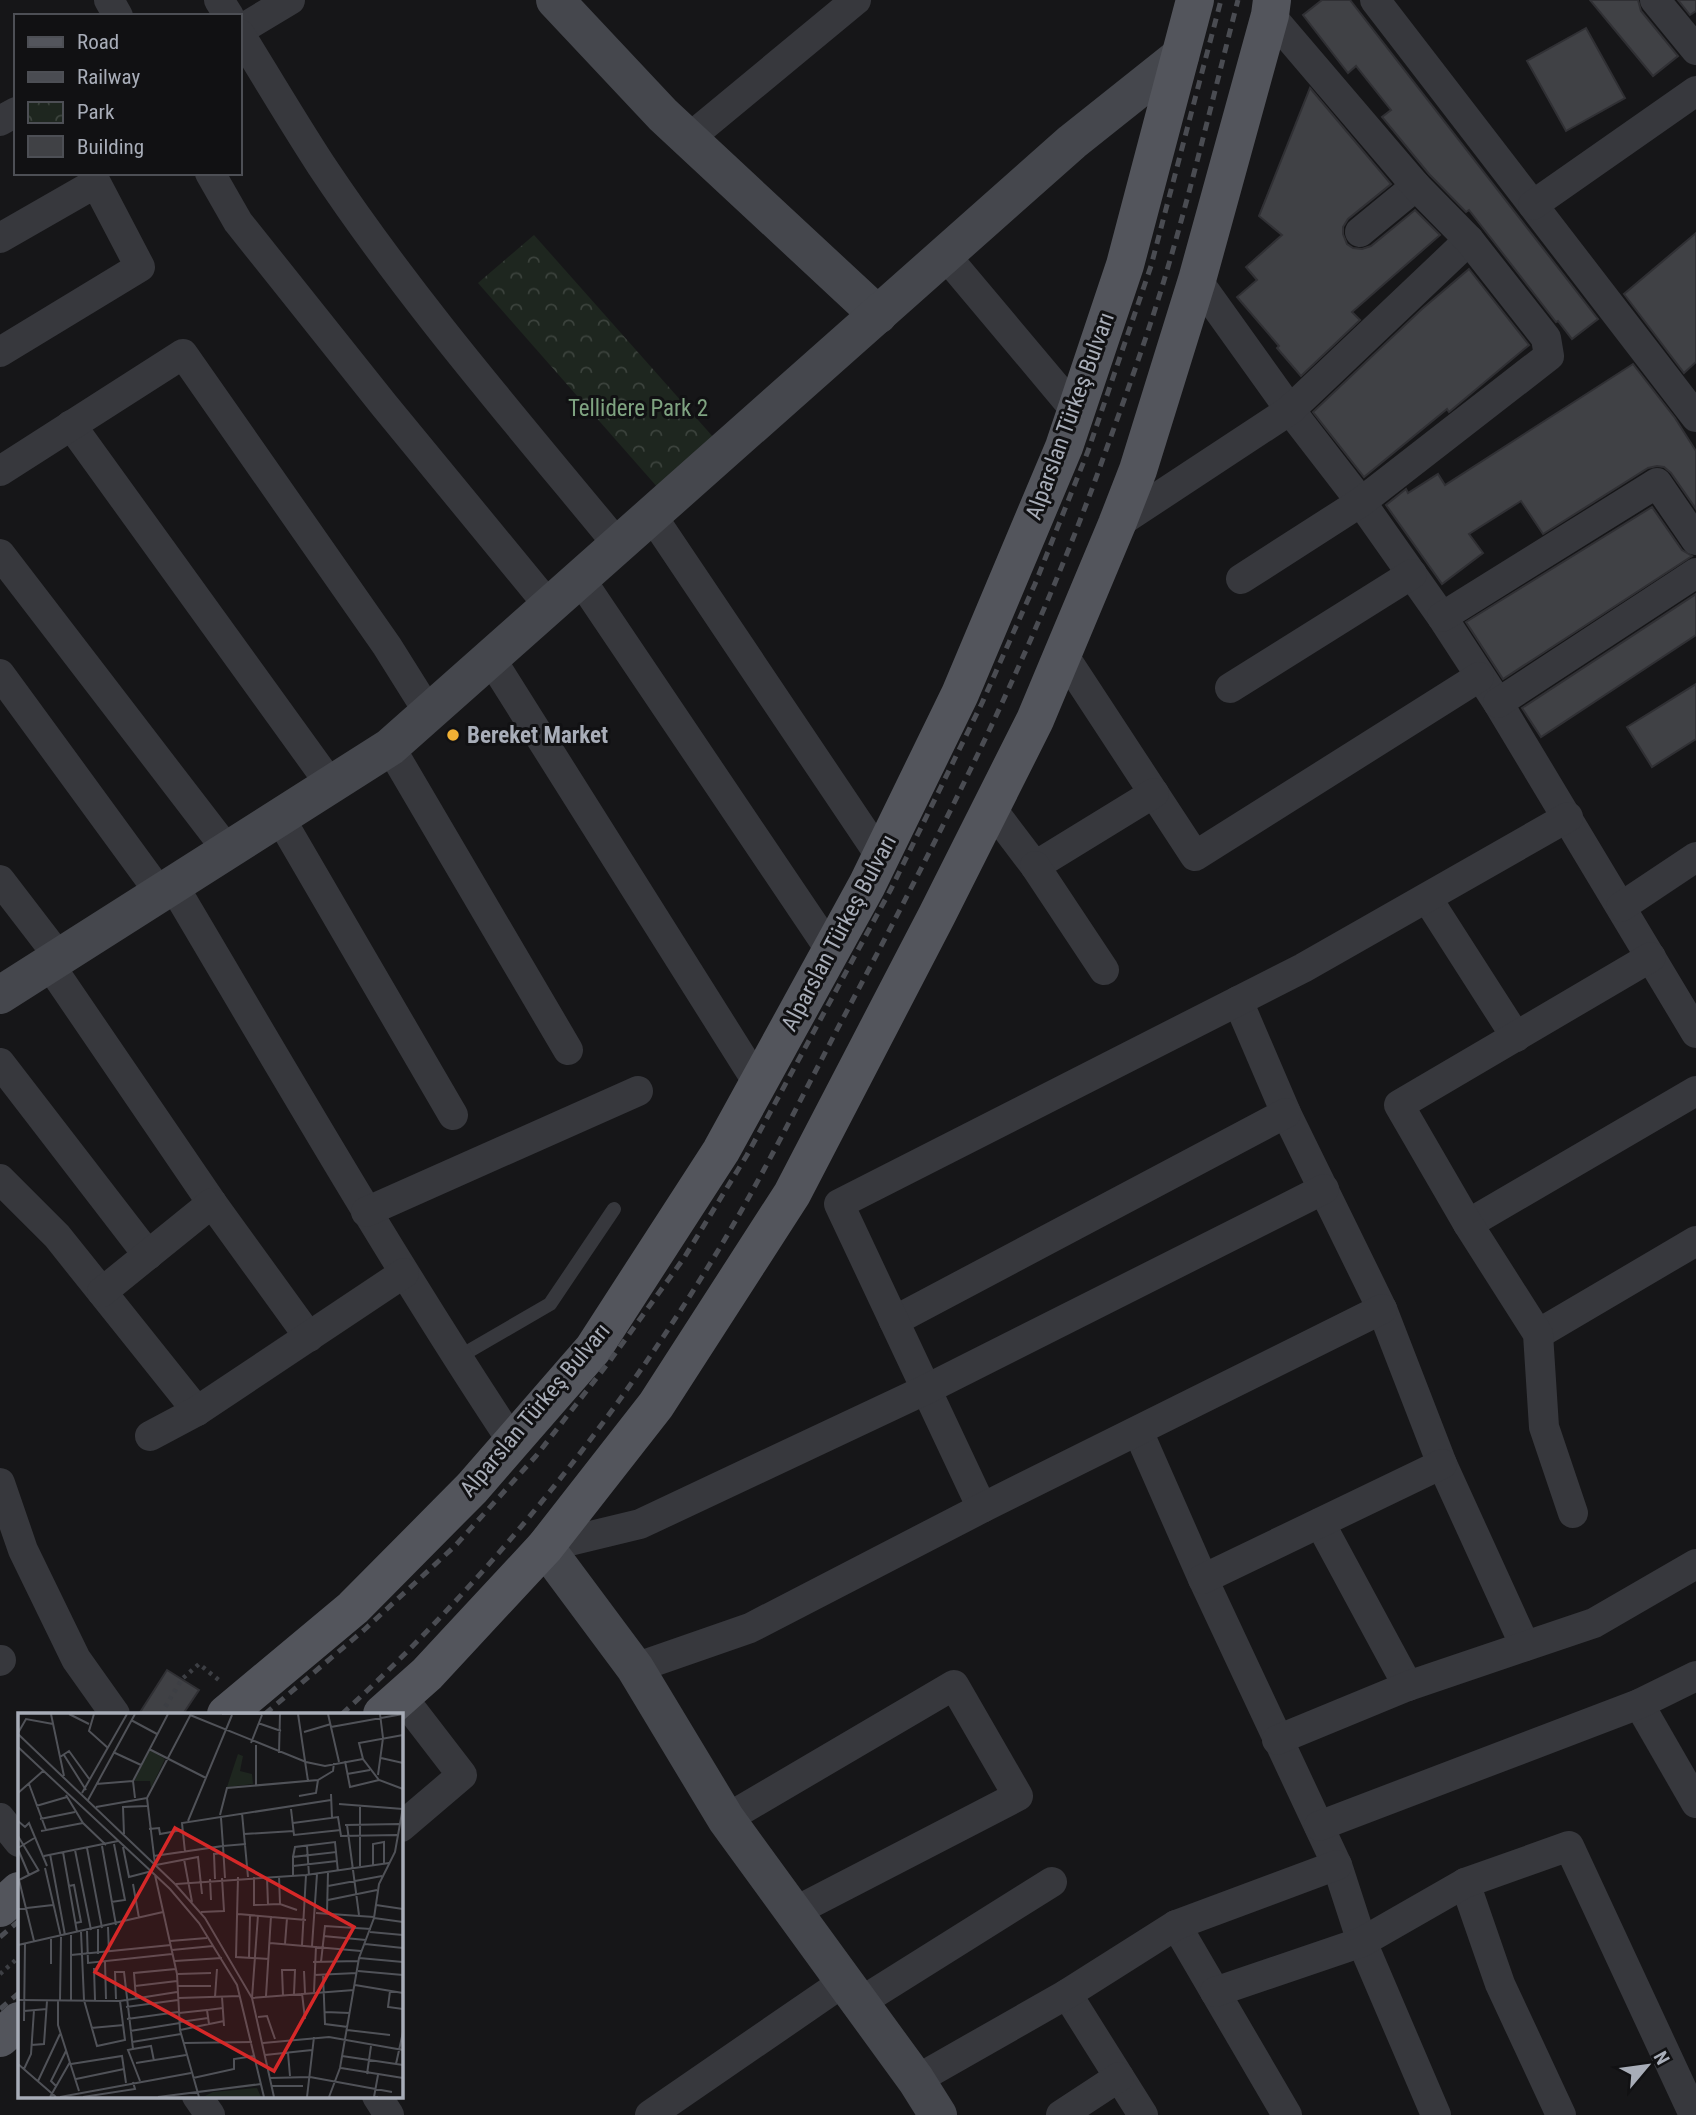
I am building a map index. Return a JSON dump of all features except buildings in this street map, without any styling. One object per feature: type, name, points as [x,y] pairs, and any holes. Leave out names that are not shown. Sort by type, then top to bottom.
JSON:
[{"type":"main road","points":[[555,0],[663,116],[878,315]]},
{"type":"main road","name":"Alparslan Türkeş Bulvarı","points":[[235,1707],[353,1608],[471,1488],[593,1349],[721,1151],[881,858],[960,694],[1064,447],[1125,265],[1180,55],[1190,3]]},
{"type":"main road","points":[[392,1705],[427,1674],[545,1547],[656,1405],[800,1179],[1035,720],[1117,524],[1138,470],[1197,280],[1272,5]]},
{"type":"main road","points":[[0,995],[390,747],[1072,142],[1180,55]]},
{"type":"main road","points":[[545,1547],[635,1668],[726,1819],[916,2080],[938,2115]]},
{"type":"main road","points":[[0,1908],[18,1892]]},
{"type":"main road","points":[[0,2038],[18,2022]]},
{"type":"street","points":[[242,31],[290,0]]},
{"type":"street","points":[[688,139],[856,0]]},
{"type":"street","points":[[1375,0],[1696,417]]},
{"type":"street","points":[[1655,0],[1696,50]]},
{"type":"street","points":[[1241,579],[1361,502],[1549,356],[1546,338],[1469,240],[1416,186],[1272,5]]},
{"type":"street","points":[[242,35],[321,165],[393,265],[619,546]]},
{"type":"street","points":[[1533,205],[1696,91]]},
{"type":"street","points":[[211,175],[238,222],[550,607]]},
{"type":"street","points":[[0,238],[96,183],[140,267],[0,352]]},
{"type":"street","points":[[1360,232],[1416,186]]},
{"type":"street","points":[[1117,524],[1290,410],[1469,240]]},
{"type":"street","points":[[945,255],[1076,411]]},
{"type":"street","points":[[1197,280],[1290,410],[1361,502],[1442,617],[1568,817],[1696,1034]]},
{"type":"street","points":[[0,471],[183,354],[387,646],[429,713]]},
{"type":"street","points":[[71,425],[331,785]]},
{"type":"street","points":[[1442,617],[1657,483],[1696,540]]},
{"type":"street","points":[[652,516],[881,858]]},
{"type":"street","points":[[0,554],[228,851]]},
{"type":"street","points":[[1498,703],[1696,573]]},
{"type":"street","points":[[1230,688],[1412,574]]},
{"type":"street","points":[[581,580],[831,951]]},
{"type":"street","points":[[1062,653],[1195,856],[1479,677]]},
{"type":"street","points":[[491,659],[758,1083]]},
{"type":"street","points":[[0,674],[166,889],[457,1358],[512,1441]]},
{"type":"street","points":[[390,747],[568,1050]]},
{"type":"street","points":[[1035,866],[1154,793]]},
{"type":"street","points":[[991,808],[1035,866],[1104,970]]},
{"type":"street","points":[[839,1205],[1303,968],[1568,817]]},
{"type":"street","points":[[280,818],[453,1115]]},
{"type":"street","points":[[1621,907],[1696,857]]},
{"type":"street","points":[[0,880],[212,1203],[309,1337]]},
{"type":"street","points":[[1427,898],[1516,1037]]},
{"type":"street","points":[[1573,1513],[1544,1427],[1538,1334],[1468,1224],[1399,1105],[1651,957]]},
{"type":"street","points":[[1238,1002],[1286,1113],[1382,1309],[1442,1464],[1525,1646]]},
{"type":"street","points":[[0,1063],[148,1255]]},
{"type":"street","points":[[366,1212],[638,1091]]},
{"type":"street","points":[[1468,1224],[1696,1091]]},
{"type":"street","points":[[894,1321],[1286,1113]]},
{"type":"street","points":[[0,1179],[57,1236],[197,1411]]},
{"type":"street","points":[[800,1179],[839,1205],[982,1508]]},
{"type":"street","points":[[545,1547],[640,1524],[927,1389],[1324,1189]]},
{"type":"street","points":[[102,1292],[212,1203]]},
{"type":"street","points":[[1538,1334],[1696,1241]]},
{"type":"street","points":[[150,1436],[197,1411],[404,1273]]},
{"type":"street","points":[[635,1668],[750,1628],[982,1508],[1382,1309]]},
{"type":"street","points":[[1138,1431],[1203,1580],[1337,1865],[1362,1942],[1436,2115]]},
{"type":"street","points":[[1203,1580],[1442,1464]]},
{"type":"street","points":[[0,1483],[23,1550],[76,1659],[114,1713]]},
{"type":"street","points":[[1320,1523],[1408,1686]]},
{"type":"street","points":[[1277,1740],[1408,1686],[1594,1623],[1696,1564]]},
{"type":"street","points":[[1319,1826],[1639,1704],[1696,1676]]},
{"type":"street","points":[[726,1819],[954,1685],[1018,1796],[794,1912]]},
{"type":"street","points":[[1639,1704],[1696,1803]]},
{"type":"street","points":[[402,1715],[462,1775],[402,1826]]},
{"type":"street","points":[[0,1818],[18,1841]]},
{"type":"street","points":[[1215,1992],[1362,1942],[1465,1883],[1569,1846],[1694,2115]]},
{"type":"street","points":[[916,2080],[1067,1994],[1176,1924],[1337,1865]]},
{"type":"street","points":[[650,2115],[852,1992],[1052,1882]]},
{"type":"street","points":[[1465,1883],[1500,1984],[1561,2115]]},
{"type":"street","points":[[1176,1924],[1287,2115]]},
{"type":"street","points":[[1067,1994],[1143,2115]]},
{"type":"street","points":[[1061,2115],[1119,2077]]},
{"type":"street","points":[[198,2098],[210,2115]]},
{"type":"street","points":[[378,2098],[389,2115]]},
{"type":"lane","points":[[457,1358],[550,1304],[614,1209]]},
{"type":"path","points":[[162,1713],[182,1679],[199,1664],[235,1707]]},
{"type":"path","points":[[0,1974],[18,1958]]},
{"type":"green space","name":"Tellidere Park 2","points":[[534,235],[722,447],[666,497],[478,283]]},
{"type":"railway","points":[[266,1713],[364,1630],[455,1546],[536,1456],[609,1362],[684,1258],[747,1155],[891,889],[982,703],[1035,584],[1088,451],[1151,266],[1221,0]]},
{"type":"railway","points":[[343,1713],[443,1614],[538,1507],[582,1451],[665,1335],[703,1275],[791,1119],[913,885],[983,743],[1078,527],[1161,290],[1187,201],[1238,0]]},
{"type":"railway","points":[[0,1937],[18,1922]]},
{"type":"railway","points":[[0,2009],[18,1994]]},
{"type":"place","name":"Bereket Market","points":[[453,735]]}]
